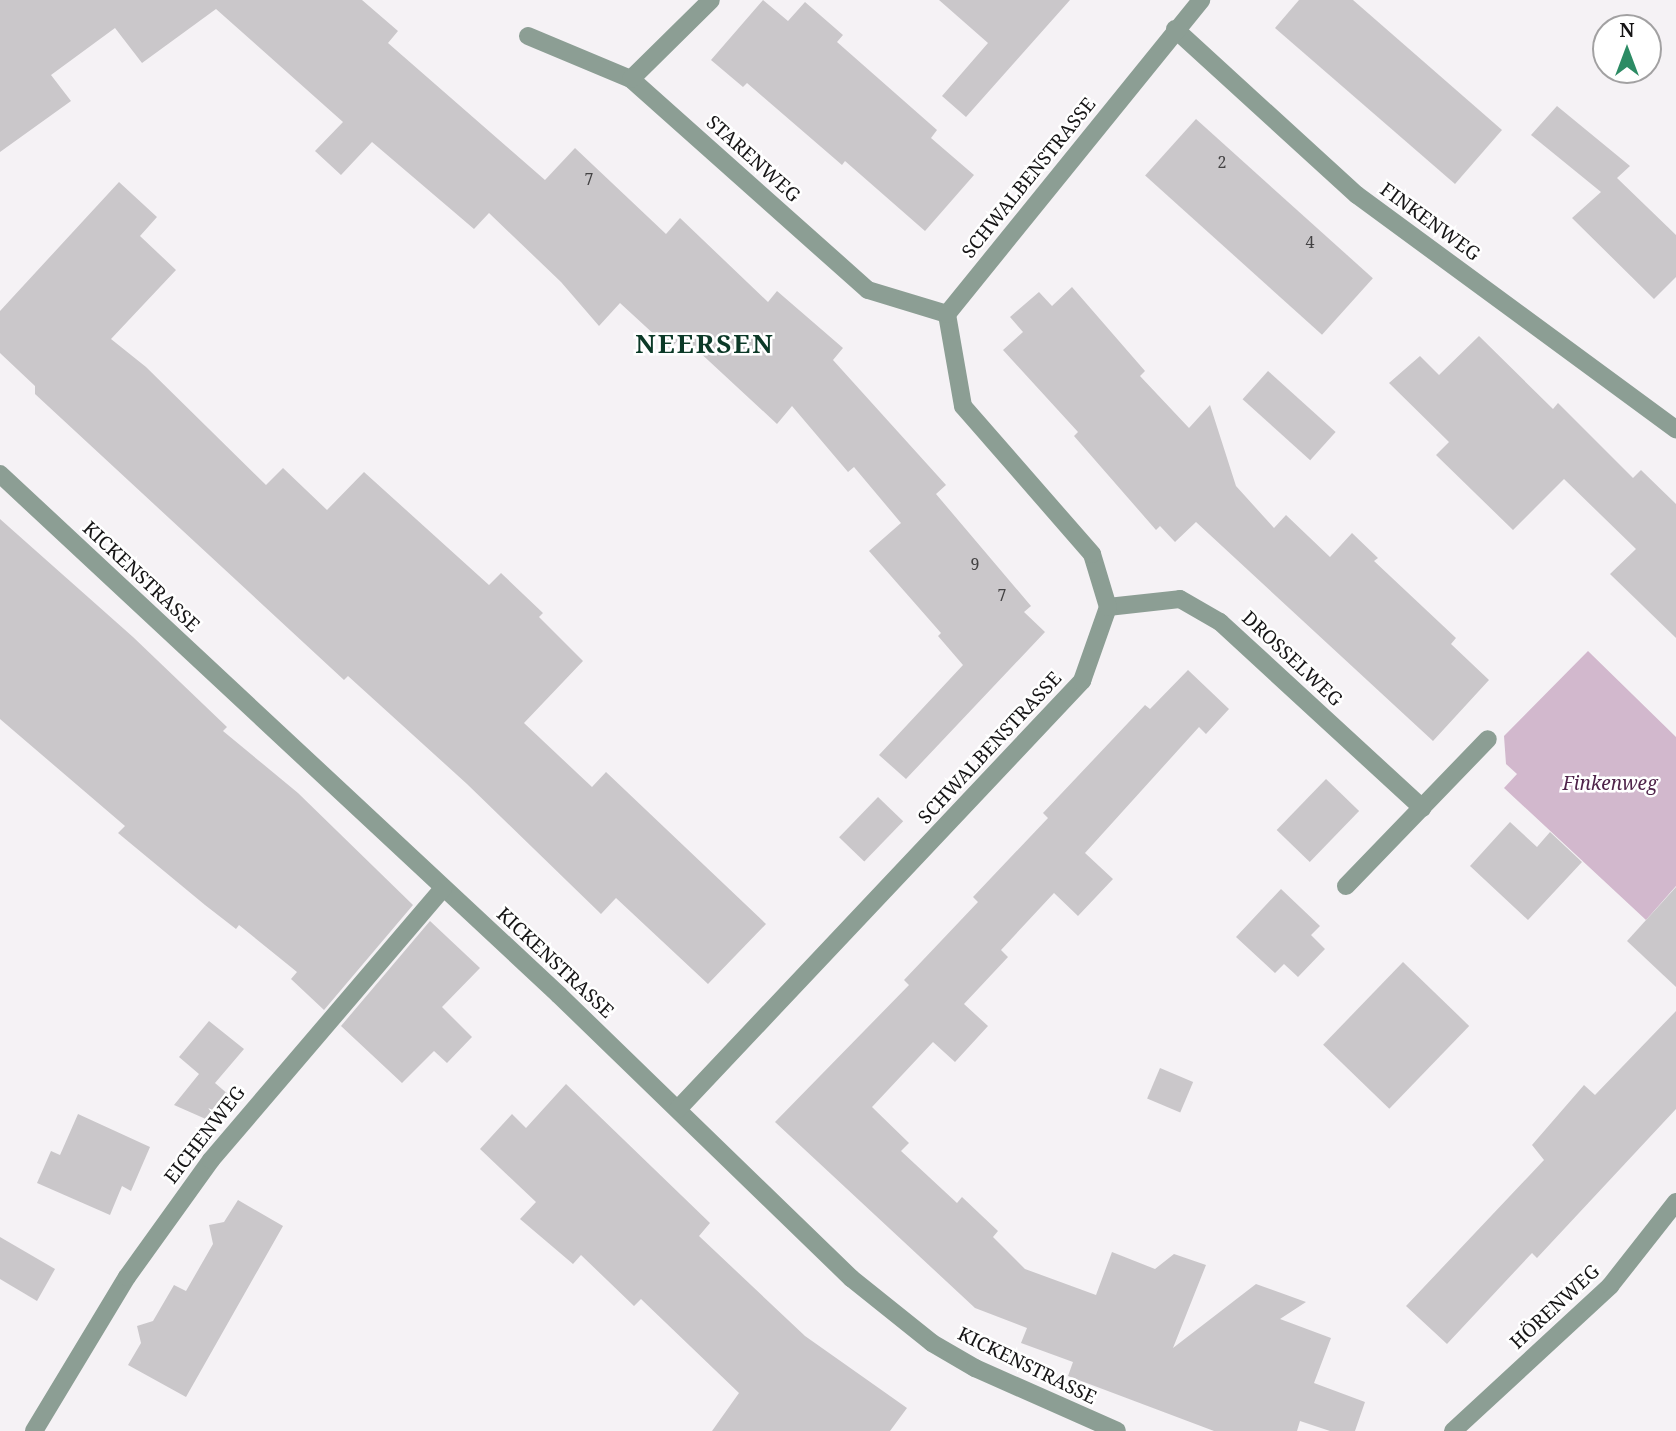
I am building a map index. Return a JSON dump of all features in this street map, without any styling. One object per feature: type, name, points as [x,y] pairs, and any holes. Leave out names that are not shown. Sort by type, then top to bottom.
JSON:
[{"type":"street","points":[[631,79],[711,0]]},
{"type":"street","name":"SCHWALBENSTRASSE","points":[[947,314],[1201,0]]},
{"type":"street","name":"FINKENWEG","points":[[1175,29],[1357,195],[1676,429]]},
{"type":"street","name":"STARENWEG","points":[[528,36],[631,79],[867,290],[947,314]]},
{"type":"street","points":[[947,314],[963,406],[1092,554],[1108,607]]},
{"type":"street","name":"KICKENSTRASSE","points":[[0,474],[678,1109],[851,1278],[932,1343],[1013,1387],[1117,1431]]},
{"type":"street","name":"DROSSELWEG","points":[[1108,607],[1180,599],[1220,622],[1422,808]]},
{"type":"street","name":"SCHWALBENSTRASSE","points":[[678,1109],[1082,681],[1108,607]]},
{"type":"street","points":[[1346,886],[1488,739]]},
{"type":"street","name":"EICHENWEG","points":[[34,1431],[127,1277],[204,1169],[270,1086],[443,888]]},
{"type":"street","name":"HÖRENWEG","points":[[1452,1431],[1610,1286],[1676,1202]]},
{"type":"green space","name":"Finkenweg","points":[[1588,651],[1676,737],[1676,886],[1646,920],[1504,788],[1517,774],[1506,764],[1504,736]]},
{"type":"building","points":[[0,0],[362,0],[398,31],[388,43],[545,180],[575,148],[666,234],[680,218],[768,302],[777,291],[843,348],[833,360],[946,485],[936,494],[1031,606],[1024,612],[1045,632],[906,779],[879,755],[963,665],[938,636],[941,633],[869,551],[901,523],[854,467],[848,472],[792,406],[777,424],[682,336],[670,349],[620,303],[599,326],[561,282],[489,213],[474,229],[372,142],[341,175],[315,151],[343,122],[216,9],[142,63],[115,28],[51,75],[71,101],[0,152]]},
{"type":"building","points":[[763,0],[788,21],[805,2],[843,35],[837,42],[937,130],[931,138],[974,175],[925,231],[845,161],[842,165],[747,83],[743,87],[711,60]]},
{"type":"building","points":[[939,0],[1070,0],[966,117],[942,96],[988,43]]},
{"type":"building","points":[[1299,0],[1353,0],[1502,130],[1455,184],[1275,28]]},
{"type":"building","points":[[1557,106],[1630,166],[1617,178],[1676,235],[1676,277],[1654,299],[1572,218],[1601,192],[1531,135]]},
{"type":"building","points":[[1196,119],[1373,278],[1322,335],[1145,175]]},
{"type":"building","points":[[119,182],[157,217],[140,236],[176,270],[111,339],[146,367],[266,485],[283,468],[327,510],[364,472],[489,585],[501,573],[543,613],[539,617],[583,661],[524,723],[592,787],[606,772],[766,924],[708,984],[616,898],[601,914],[467,784],[348,676],[344,680],[35,394],[35,386],[0,353],[0,311]]},
{"type":"building","points":[[1072,287],[1145,371],[1140,376],[1189,428],[1210,405],[1236,486],[1274,528],[1286,515],[1330,557],[1352,533],[1378,558],[1374,561],[1456,638],[1451,644],[1489,680],[1433,741],[1196,522],[1175,542],[1160,526],[1156,530],[1074,436],[1078,432],[1003,350],[1023,332],[1010,317],[1039,292],[1052,306]]},
{"type":"building","points":[[1479,336],[1553,409],[1558,403],[1633,478],[1641,470],[1676,504],[1676,638],[1610,574],[1636,549],[1564,479],[1513,530],[1436,455],[1449,442],[1389,383],[1420,356],[1439,375]]},
{"type":"building","points":[[1268,371],[1336,432],[1310,460],[1243,399]]},
{"type":"building","points":[[0,519],[133,637],[227,727],[223,731],[298,793],[413,905],[324,1010],[291,979],[297,972],[239,925],[236,929],[205,905],[118,833],[125,826],[0,719]]},
{"type":"building","points":[[1188,670],[1229,709],[1206,734],[1199,727],[1085,853],[1113,879],[1078,916],[1054,893],[1001,950],[1008,957],[964,1004],[988,1026],[955,1062],[933,1042],[872,1107],[909,1143],[901,1151],[957,1203],[962,1197],[998,1231],[993,1237],[1025,1269],[1096,1295],[1112,1252],[1155,1269],[1174,1254],[1206,1265],[1173,1348],[1256,1284],[1306,1302],[1280,1319],[1331,1338],[1314,1383],[1365,1402],[1355,1431],[1330,1431],[1300,1421],[1297,1431],[1214,1431],[1068,1376],[1073,1362],[1021,1343],[1027,1328],[975,1308],[775,1122],[909,985],[904,980],[978,902],[973,897],[1048,818],[1043,813],[1145,705],[1150,709]]},
{"type":"building","points":[[1326,779],[1359,811],[1310,862],[1277,830]]},
{"type":"building","points":[[878,797],[903,821],[864,862],[839,837]]},
{"type":"building","points":[[1510,822],[1537,847],[1550,832],[1582,862],[1528,920],[1470,866]]},
{"type":"building","points":[[1676,887],[1676,987],[1627,941]]},
{"type":"building","points":[[1281,889],[1320,926],[1311,935],[1325,949],[1298,977],[1284,964],[1275,973],[1236,937]]},
{"type":"building","points":[[430,921],[480,968],[442,1007],[472,1037],[447,1063],[434,1051],[402,1083],[341,1026]]},
{"type":"building","points":[[1403,962],[1469,1026],[1389,1109],[1323,1045]]},
{"type":"building","points":[[1676,1011],[1676,1109],[1537,1258],[1532,1253],[1447,1344],[1406,1306],[1544,1160],[1532,1145],[1584,1085],[1595,1095]]},
{"type":"building","points":[[209,1021],[244,1049],[215,1083],[229,1095],[208,1120],[174,1105],[199,1074],[179,1057]]},
{"type":"building","points":[[1160,1068],[1193,1082],[1180,1112],[1147,1098]]},
{"type":"building","points":[[566,1084],[710,1223],[699,1236],[805,1336],[907,1408],[890,1431],[712,1431],[739,1393],[641,1299],[634,1306],[581,1255],[573,1264],[520,1219],[536,1202],[480,1149],[512,1114],[526,1128]]},
{"type":"building","points":[[78,1114],[150,1147],[131,1191],[122,1186],[110,1215],[37,1183],[51,1151],[60,1155]]},
{"type":"building","points":[[238,1200],[283,1226],[186,1397],[128,1365],[141,1343],[137,1326],[153,1321],[174,1285],[186,1291],[213,1244],[209,1225],[224,1222]]},
{"type":"building","points":[[0,1237],[55,1269],[37,1301],[0,1279]]},
{"type":"district","name":"NEERSEN","points":[[705,344]]}]
